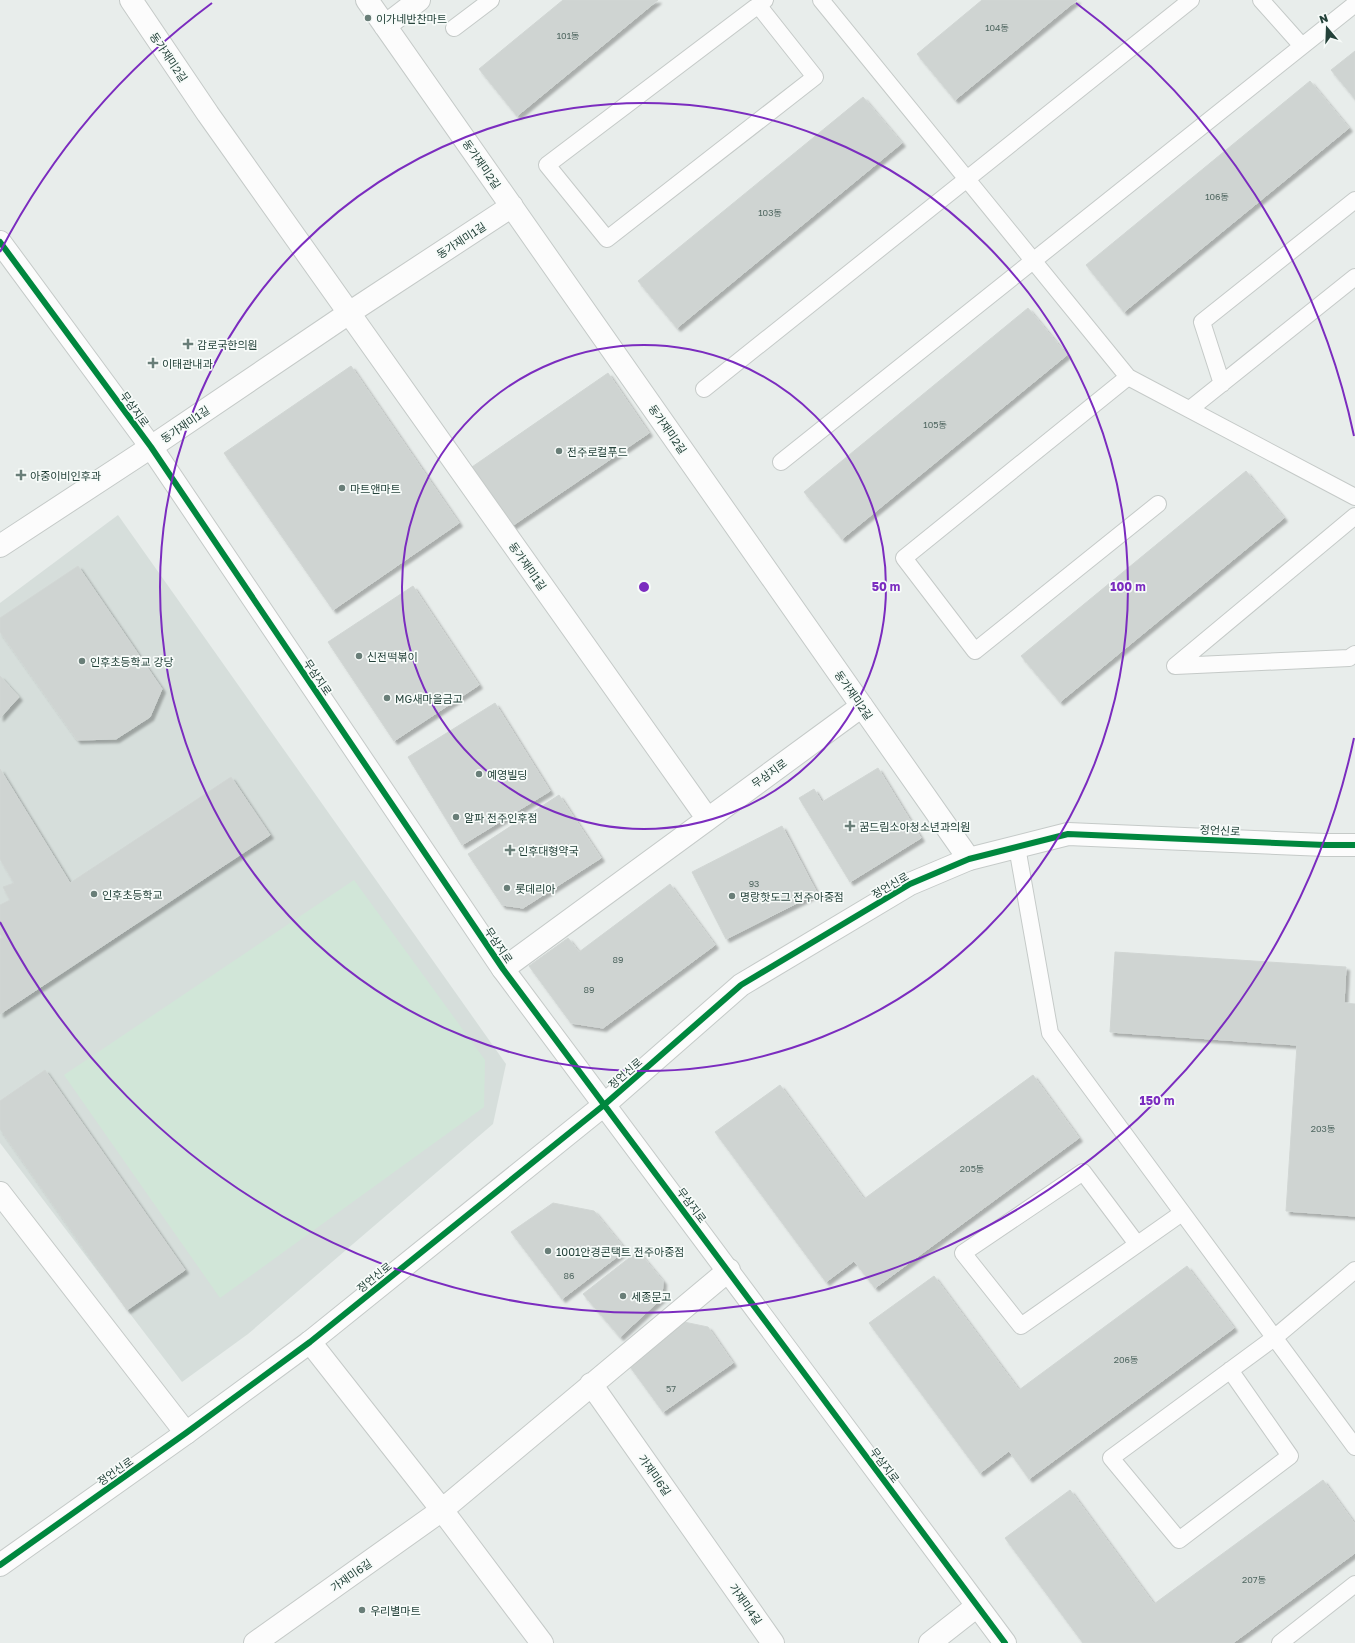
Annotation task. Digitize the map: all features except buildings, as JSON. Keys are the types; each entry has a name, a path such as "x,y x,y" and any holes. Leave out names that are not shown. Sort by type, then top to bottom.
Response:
{"street":[{"name":"동가재미2길","path":"131,0 208,114"},
{"name":"동가재미2길","path":"367,0 969,859"},
{"path":"385,26 419,0"},
{"name":"동가재미1길","path":"208,114 707,818"},
{"name":"동가재미1길","path":"2,539 151,447 512,206"},
{"name":"무삼지로","path":"0,242 151,447 503,969 729,1270 1005,1643"},
{"name":"무삼지로","path":"503,969 707,818 862,706"},
{"name":"정언신로","path":"0,1564 186,1433 310,1342 604,1105 741,985 910,884 969,859 1068,834 1317,845 1355,845"},
{"path":"0,1194 186,1433"},
{"name":"가재미6길","path":"258,1642 442,1510 729,1270"},
{"path":"310,1342 442,1510 542,1643"},
{"name":"가재미6길","path":"591,1384 720,1565"},
{"name":"가재미4길","path":"720,1565 773,1643"},
{"path":"930,1643 977,1606"}],"lane":[{"path":"454,28 491,0"},
{"path":"821,0 1128,377 1355,497"},
{"path":"704,389 1191,0"},
{"path":"1261,0 1302,46"},
{"path":"762,3 815,76 607,239 547,165 762,3"},
{"path":"781,462 1355,4"},
{"path":"1222,384 1202,322 1355,200"},
{"path":"1190,409 1355,277"},
{"path":"1128,377 904,558 975,651 1158,504"},
{"path":"1355,516 1175,666 1349,658 1355,654"},
{"path":"1017,847 1050,1033 1355,1447"},
{"path":"1137,1244 1083,1172 963,1253 1021,1326 1137,1244 1182,1212"},
{"path":"1230,1370 1290,1456 1179,1540 1111,1458 1230,1370 1274,1338 1355,1270"},
{"path":"1280,1643 1355,1584"}],"shaded area":[{"path":"118,515 506,1064 493,1124 248,1334 182,1382 0,1143 0,603"}],"green space":[{"path":"354,880 485,1060 484,1107 220,1298 64,1075"}],"cycle path":[{"path":"0,242 151,447 503,969 1005,1643"},
{"path":"0,1565 186,1433 310,1342 604,1105 741,985 910,884 969,859 1068,834 1355,845"}],"place":[{"name":"이가네반찬마트","path":"368,18"},
{"name":"감로국한의원","path":"188,344"},
{"name":"이태관내과","path":"153,363"},
{"name":"전주로컬푸드","path":"559,451"},
{"name":"아중이비인후과","path":"21,475"},
{"name":"마트앤마트","path":"342,488"},
{"name":"신전떡볶이","path":"359,656"},
{"name":"인후초등학교 강당","path":"82,661"},
{"name":"MG새마을금고","path":"387,698"},
{"name":"예영빌딩","path":"479,774"},
{"name":"알파 전주인후점","path":"456,817"},
{"name":"꿈드림소아청소년과의원","path":"850,826"},
{"name":"인후대형약국","path":"510,850"},
{"name":"롯데리아","path":"507,888"},
{"name":"인후초등학교","path":"94,894"},
{"name":"명랑핫도그 전주아중점","path":"732,896"},
{"name":"1001안경콘택트 전주아중점","path":"548,1251"},
{"name":"세종문고","path":"623,1296"},
{"name":"우리별마트","path":"362,1610"}]}
